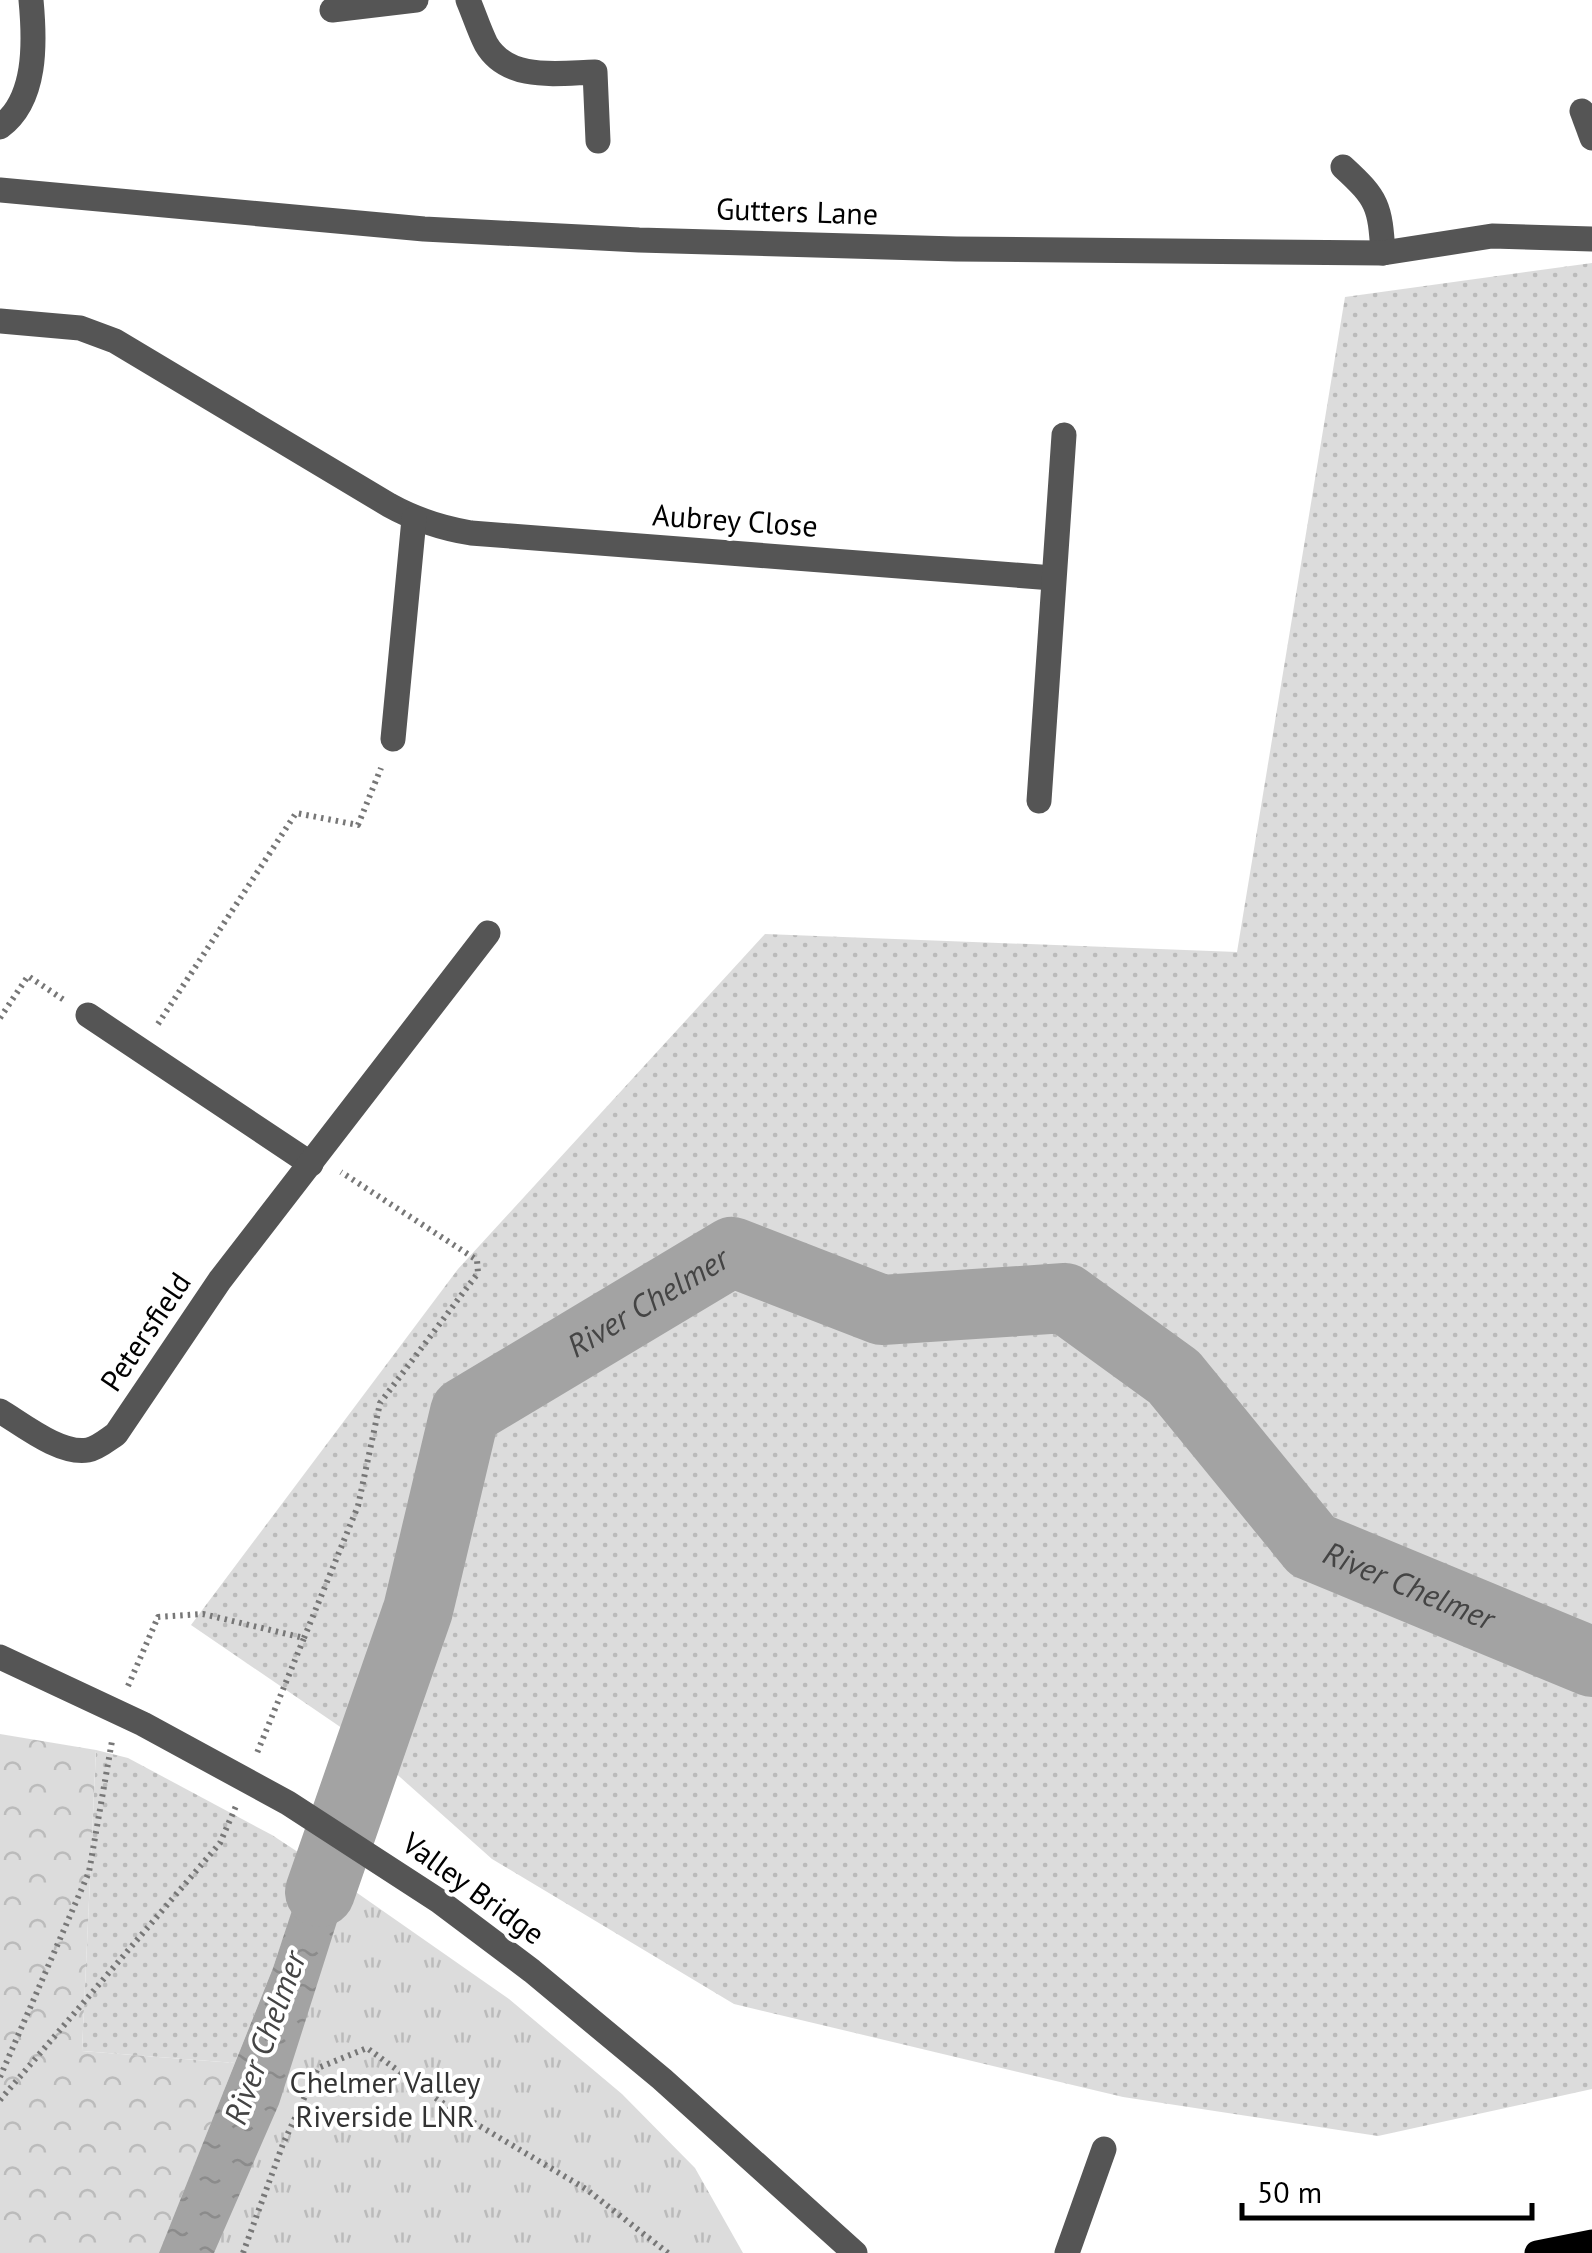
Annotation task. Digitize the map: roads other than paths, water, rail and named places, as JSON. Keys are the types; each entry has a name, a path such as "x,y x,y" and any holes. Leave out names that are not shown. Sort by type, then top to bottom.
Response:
{"main road":[{"path":"1536,2253 1592,2242"}],"street":[{"path":"0,127 11,119 27,89 32,55 30,0"},
{"path":"332,10 416,0"},
{"path":"468,0 487,45 498,60 518,70 539,74 595,72 598,141"},
{"path":"1582,111 1592,138"},
{"path":"1343,166 1368,190 1380,216 1383,253"},
{"name":"Gutters Lane","path":"0,190 424,229 956,250 1383,253 1492,236 1592,239"},
{"name":"Aubrey Close","path":"0,320 80,328 115,341 414,519 442,528 1053,578"},
{"path":"1038,801 1064,435"},
{"path":"393,739 414,519"},
{"name":"Petersfield","path":"0,1411 68,1449 87,1450 116,1434 220,1280 488,934"},
{"path":"88,1015 311,1164"},
{"name":"Valley Bridge","path":"0,1657 143,1724 288,1802 439,1901 662,2080 855,2253"},
{"path":"1067,2253 1104,2149"}],"water":[{"path":"333,1786 372,1812 279,2104 214,2253 159,2253 273,1968"}],"waterway":[{"name":"River Chelmer","path":"320,1892 418,1610 465,1412 732,1252 882,1310 1065,1298 1174,1377 1312,1546 1592,1662"}],"park label":[{"name":"Chelmer Valley Riverside LNR","path":"385,2100"}]}
